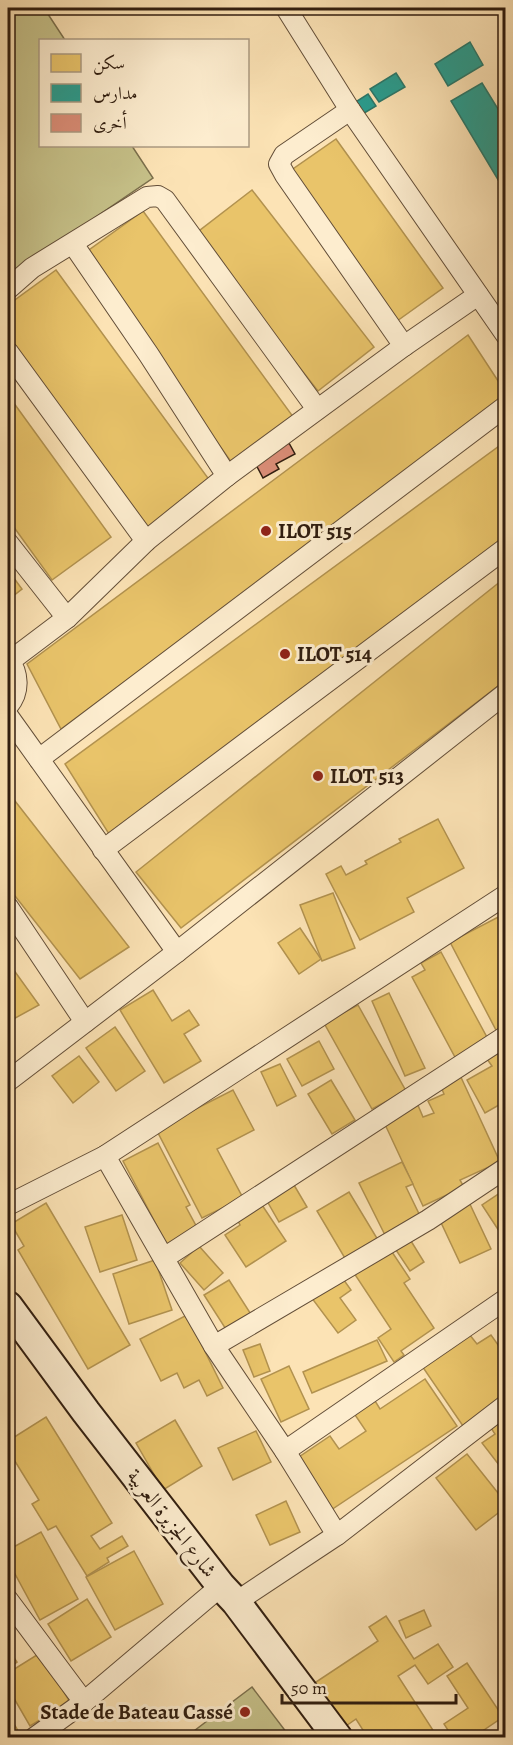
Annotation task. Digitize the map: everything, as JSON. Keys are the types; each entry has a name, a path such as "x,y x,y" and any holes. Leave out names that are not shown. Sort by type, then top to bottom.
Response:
{"street":[{"path":"286,8 350,110 506,335"},
{"path":"350,110 284,155 279,164 404,346"},
{"path":"8,289 32,268 147,197 158,196 165,200 317,409"},
{"path":"73,244 227,476"},
{"path":"8,706 16,693 17,682 15,671 9,660 67,618 146,541 227,476 404,346 478,295"},
{"path":"8,352 146,541"},
{"path":"39,759 506,406"},
{"path":"8,543 67,618"},
{"path":"103,850 506,548"},
{"path":"8,1081 177,952 506,693"},
{"path":"8,716 177,952"},
{"path":"8,1205 105,1156 506,895"},
{"path":"8,908 85,1022"},
{"path":"164,1258 506,1036"},
{"path":"105,1156 214,1346 285,1451 337,1535"},
{"path":"214,1346 428,1220 506,1168"},
{"path":"285,1451 506,1299"},
{"name":"شارع الجزيرة العربية","path":"8,1306 86,1412 338,1737"},
{"path":"34,1737 228,1594 337,1535 506,1405"},
{"path":"11,1612 84,1702"}],"shaded area":[{"path":"8,8 44,8 64,39 39,39 39,147 133,147 153,178 8,277"},
{"name":"Stade de Bateau Cassé","path":"252,1687 290,1737 186,1737"}],"building: سكن":[{"path":"336,139 443,288 397,321 290,171"},
{"path":"252,190 374,347 318,391 195,234"},
{"path":"143,211 294,418 232,463 82,255"},
{"path":"56,270 213,485 148,531 8,339 8,305"},
{"name":"ILOT 515","path":"468,335 506,393 506,398 61,729 27,664"},
{"path":"8,395 111,537 52,580 8,519"},
{"name":"ILOT 514","path":"506,441 506,543 109,834 65,764"},
{"path":"8,570 22,589 8,600"},
{"name":"ILOT 513","path":"506,577 506,680 181,928 136,872"},
{"path":"8,792 129,947 80,979 8,887"},
{"path":"438,819 464,868 407,898 414,912 360,940 326,874 341,866 346,875 367,864 365,861 401,842 399,839"},
{"path":"333,893 355,948 322,961 300,905"},
{"path":"506,913 506,1028 497,1032 450,942"},
{"path":"300,928 321,959 299,974 278,943"},
{"path":"441,952 489,1041 456,1059 412,977 425,970 421,963"},
{"path":"8,962 39,1005 8,1022"},
{"path":"153,990 172,1021 189,1010 199,1025 184,1034 201,1061 164,1083 120,1010"},
{"path":"389,993 425,1068 405,1076 372,1001"},
{"path":"358,1005 406,1091 372,1109 324,1023"},
{"path":"115,1027 145,1071 116,1091 86,1048"},
{"path":"319,1041 334,1069 302,1086 287,1059"},
{"path":"503,1051 506,1056 506,1101 485,1113 467,1080 492,1066 487,1059"},
{"path":"79,1056 99,1082 73,1103 52,1076"},
{"path":"280,1064 296,1096 277,1106 261,1072"},
{"path":"459,1073 500,1162 460,1180 464,1187 423,1206 382,1118 417,1103 423,1117 434,1113 428,1101 444,1094 439,1082"},
{"path":"331,1080 355,1120 332,1134 308,1094"},
{"path":"233,1090 254,1130 217,1149 243,1198 202,1218 156,1129"},
{"path":"158,1143 190,1205 186,1207 200,1233 169,1249 123,1161"},
{"path":"402,1162 413,1184 406,1187 422,1220 386,1237 359,1183"},
{"path":"294,1185 307,1207 279,1222 267,1201"},
{"path":"506,1189 506,1236 503,1237 482,1205"},
{"path":"349,1192 378,1240 346,1260 317,1211"},
{"path":"468,1200 491,1249 460,1263 437,1214"},
{"path":"46,1203 130,1345 88,1369 18,1250 24,1246 11,1224"},
{"path":"262,1205 286,1241 246,1267 225,1235 240,1225 238,1221"},
{"path":"122,1215 137,1260 100,1272 85,1227"},
{"path":"411,1241 424,1262 410,1271 396,1250"},
{"path":"199,1246 223,1273 204,1290 180,1263"},
{"path":"388,1246 410,1279 404,1283 434,1328 401,1351 404,1355 394,1362 378,1338 391,1329 352,1270"},
{"path":"155,1260 172,1310 129,1324 113,1274"},
{"path":"341,1276 351,1290 340,1298 356,1320 338,1333 311,1297"},
{"path":"229,1280 254,1319 229,1334 204,1295"},
{"path":"187,1315 223,1388 207,1396 199,1380 184,1388 177,1373 161,1381 140,1339"},
{"path":"469,1334 477,1344 491,1335 506,1356 506,1396 463,1426 422,1366"},
{"path":"377,1340 387,1361 312,1393 303,1372"},
{"path":"260,1344 270,1371 254,1377 243,1350"},
{"path":"289,1366 309,1409 281,1422 261,1379"},
{"path":"425,1379 457,1426 331,1510 296,1459 330,1436 339,1449 366,1431 351,1409 372,1396 380,1409"},
{"path":"46,1417 112,1523 91,1536 100,1549 122,1536 128,1546 107,1558 109,1562 87,1576 56,1526 48,1530 32,1504 39,1500 8,1450 8,1441"},
{"path":"506,1417 506,1474 482,1443 495,1434 491,1428"},
{"path":"175,1420 202,1466 163,1490 136,1443"},
{"path":"256,1431 271,1462 233,1480 218,1448"},
{"path":"467,1454 506,1503 506,1507 476,1530 436,1478"},
{"path":"286,1501 300,1532 270,1545 256,1515"},
{"path":"41,1532 78,1599 40,1620 8,1561 8,1550"},
{"path":"134,1551 163,1604 115,1630 86,1577"},
{"path":"87,1599 111,1637 71,1661 48,1624"},
{"path":"424,1610 431,1626 406,1638 399,1621"},
{"path":"386,1616 414,1659 438,1644 453,1667 428,1684 415,1665 398,1676 438,1738 368,1738 356,1719 343,1728 313,1684 378,1641 369,1627"},
{"path":"8,1649 17,1662 8,1669"},
{"path":"40,1653 70,1702 30,1726 8,1688 8,1673"},
{"path":"467,1663 503,1717 472,1738 453,1738 444,1724 468,1708 447,1676"},
{"path":"8,1713 22,1738 8,1738"}],"building: مدارس":[{"path":"470,42 483,65 448,86 435,64"},
{"path":"396,73 405,87 379,102 370,89"},
{"path":"482,83 506,122 506,193 451,101"},
{"path":"368,94 376,106 361,115 354,103"}],"building: أخرى":[{"path":"289,443 295,454 276,464 279,469 263,478 254,461"}],"place":[{"name":"ILOT 515","path":"266,531"},
{"name":"ILOT 514","path":"285,654"},
{"name":"ILOT 513","path":"318,776"},
{"name":"Stade de Bateau Cassé","path":"245,1712"}]}
